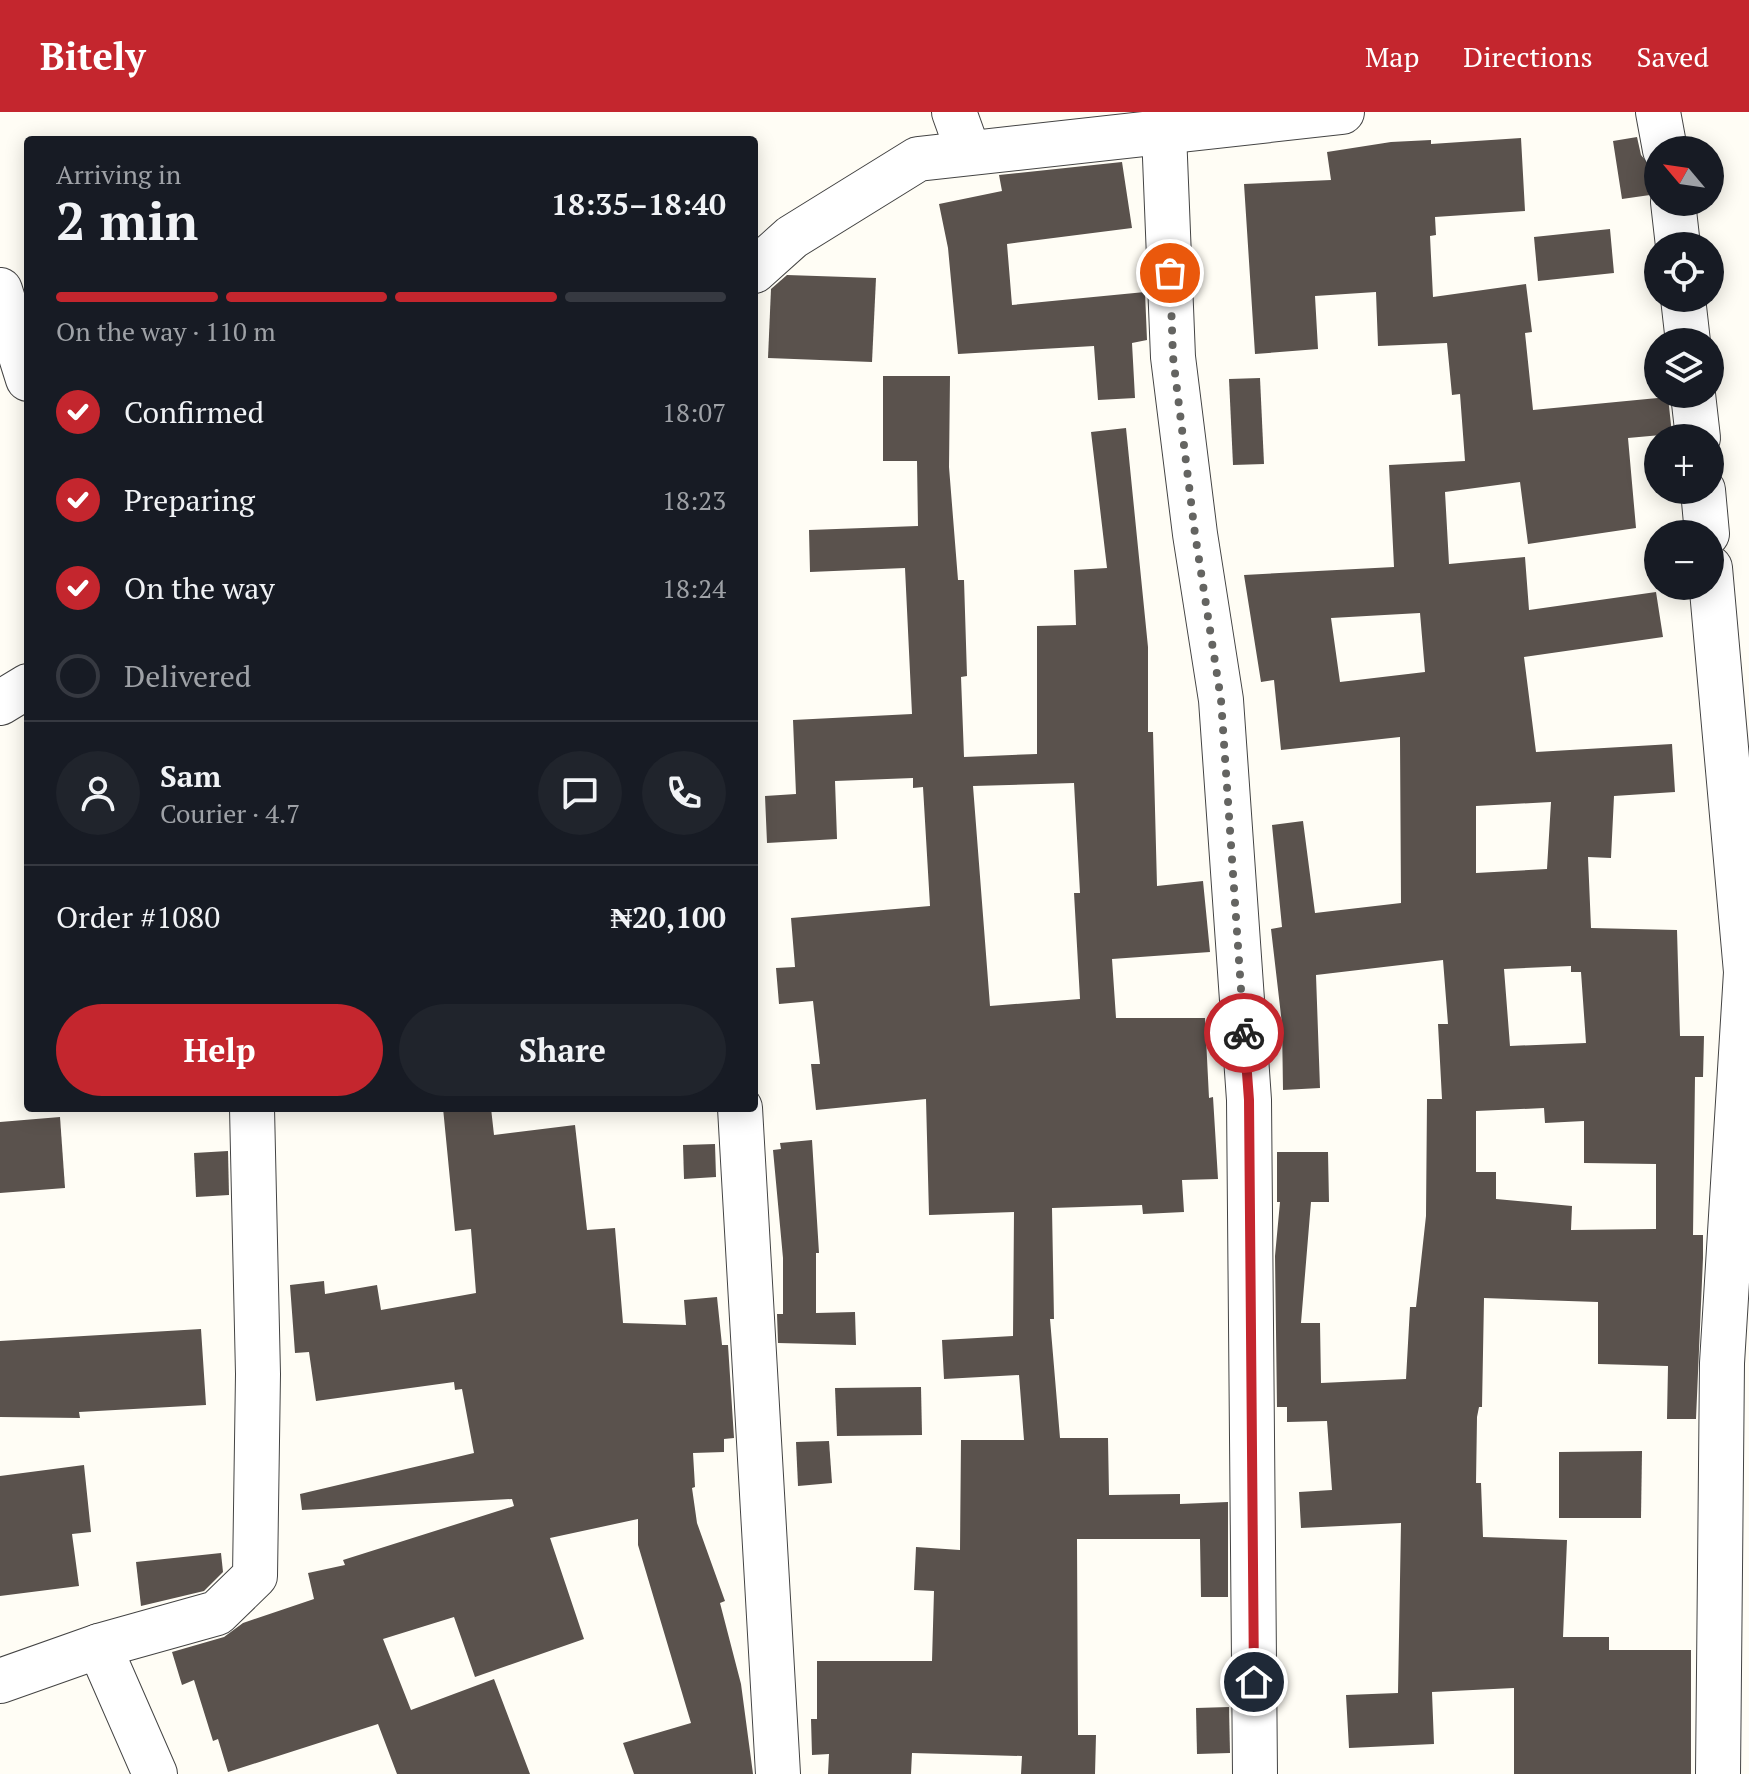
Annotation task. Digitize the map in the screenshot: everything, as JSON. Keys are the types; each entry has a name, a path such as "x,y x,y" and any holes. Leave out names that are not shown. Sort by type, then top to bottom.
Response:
{"street":[{"path":"758,267 792,237 961,132 1164,133 1342,112"},
{"path":"1658,112 1662,136"},
{"path":"1164,133 1173,357 1195,534 1221,700 1249,1100 1255,1774"},
{"path":"0,290 24,366"},
{"path":"1713,600 1747,972 1736,1363 1718,1774"},
{"path":"0,703 24,688"},
{"path":"0,1681 99,1646 217,1613 255,1576 258,1483 252,1112"},
{"path":"740,1112 778,1774"},
{"path":"99,1646 155,1774"}],"building":[{"path":"1637,137 1644,159 1644,196 1622,199 1613,141"},
{"path":"1521,138 1525,211 1435,217 1436,235 1430,236 1433,297 1526,284 1532,332 1525,333 1533,410 1644,399 1644,408 1669,408 1671,424 1644,424 1644,437 1628,438 1636,528 1528,544 1520,482 1445,492 1449,564 1525,557 1529,610 1644,594 1644,600 1657,600 1663,637 1524,657 1536,752 1672,744 1675,792 1614,796 1611,858 1588,857 1591,928 1677,930 1680,1036 1704,1036 1703,1077 1695,1077 1693,1235 1703,1235 1696,1419 1667,1419 1668,1366 1598,1364 1598,1302 1484,1298 1482,1407 1479,1407 1477,1417 1476,1483 1481,1483 1483,1537 1567,1540 1563,1637 1609,1637 1609,1650 1691,1650 1691,1774 1514,1774 1514,1688 1432,1692 1434,1744 1349,1748 1346,1695 1398,1693 1401,1523 1301,1528 1299,1492 1332,1490 1327,1421 1287,1422 1287,1407 1277,1407 1275,1256 1280,1202 1277,1202 1277,1152 1328,1152 1329,1202 1311,1202 1301,1323 1320,1323 1321,1383 1406,1379 1410,1307 1416,1307 1426,1216 1427,1099 1442,1099 1438,1024 1448,1024 1443,960 1316,975 1320,1088 1283,1090 1282,1024 1271,929 1282,927 1272,825 1303,821 1315,913 1401,903 1400,737 1281,750 1274,680 1261,682 1244,575 1394,567 1389,465 1465,461 1460,394 1452,395 1447,343 1378,346 1376,292 1315,296 1318,349 1255,354 1244,184 1331,180 1327,152 1391,142 1431,140 1431,144","holes":["1420,613 1425,672 1340,682 1331,618","1551,802 1547,869 1476,873 1476,806","1571,966 1571,972 1581,972 1586,1043 1510,1046 1504,969","1544,1108 1545,1123 1584,1121 1584,1163 1656,1164 1656,1229 1571,1230 1572,1206 1496,1199 1496,1172 1476,1172 1476,1111"]},
{"path":"1122,162 1132,228 1007,244 1012,305 1145,292 1147,340 1132,343 1135,398 1098,400 1094,346 958,354 948,248 939,204 1002,191 999,175"},
{"path":"1610,229 1614,273 1538,281 1534,237"},
{"path":"787,275 876,278 872,362 768,358 771,289"},
{"path":"883,376 950,376 949,467 958,580 964,580 967,676 961,677 964,757 1037,754 1037,626 1076,625 1074,570 1107,568 1091,432 1126,428 1148,647 1148,732 1153,732 1157,886 1203,881 1210,952 1112,959 1116,1018 1205,1018 1209,1098 1213,1097 1218,1179 1182,1180 1184,1212 1143,1214 1142,1205 1052,1208 1054,1319 1050,1319 1060,1438 1108,1438 1109,1495 1180,1494 1180,1504 1228,1502 1228,1597 1201,1597 1200,1539 1077,1539 1078,1735 1096,1735 1095,1774 1021,1774 1022,1756 912,1753 911,1774 828,1774 829,1754 812,1755 811,1719 817,1719 817,1661 932,1661 934,1591 914,1590 916,1547 960,1550 961,1440 1024,1440 1019,1375 944,1379 942,1340 1013,1336 1014,1212 929,1215 926,1099 816,1110 811,1064 820,1064 813,1001 779,1004 776,968 795,967 791,918 930,906 923,787 913,788 913,778 835,781 837,839 767,843 765,796 796,794 793,720 912,714 905,568 810,572 809,530 918,526 917,461 883,461","holes":["1074,783 1080,893 1074,893 1080,999 990,1006 973,786"]},
{"path":"1260,378 1264,464 1233,465 1229,379"},
{"path":"443,1112 491,1112 494,1135 575,1125 587,1230 615,1228 623,1323 686,1325 684,1300 717,1297 722,1345 728,1345 734,1438 724,1439 724,1452 693,1453 695,1487 692,1488 697,1523 725,1601 720,1603 741,1684 753,1774 634,1774 623,1743 691,1723 638,1545 638,1519 550,1538 584,1639 475,1677 454,1617 383,1639 411,1710 494,1679 530,1774 397,1774 378,1724 228,1772 218,1739 213,1741 194,1680 182,1685 172,1652 224,1637 243,1623 314,1599 308,1573 345,1565 343,1560 514,1506 512,1499 302,1510 300,1494 474,1453 462,1389 455,1390 454,1382 316,1401 309,1352 295,1353 290,1285 324,1281 325,1294 377,1285 381,1310 476,1293 471,1229 455,1231"},
{"path":"60,1117 65,1188 0,1193 0,1122"},
{"path":"812,1140 819,1253 816,1253 816,1313 855,1312 856,1345 778,1343 777,1314 783,1314 783,1258 773,1150 781,1149 780,1143"},
{"path":"715,1144 716,1177 684,1179 683,1145"},
{"path":"228,1151 229,1195 196,1197 194,1153"},
{"path":"201,1329 206,1405 79,1412 80,1418 0,1417 0,1341"},
{"path":"921,1387 922,1435 837,1436 835,1388"},
{"path":"829,1441 832,1483 798,1486 796,1442"},
{"path":"1642,1451 1641,1518 1559,1518 1559,1452"},
{"path":"84,1465 91,1532 72,1534 79,1586 0,1596 0,1476"},
{"path":"221,1553 223,1572 204,1591 141,1606 136,1562"},
{"path":"1229,1707 1230,1753 1197,1754 1196,1708"}],"way so far":[{"path":"1170,273 1173,357 1195,534 1221,700 1244,1033"}],"route":[{"path":"1244,1033 1249,1100 1254,1682"}]}
